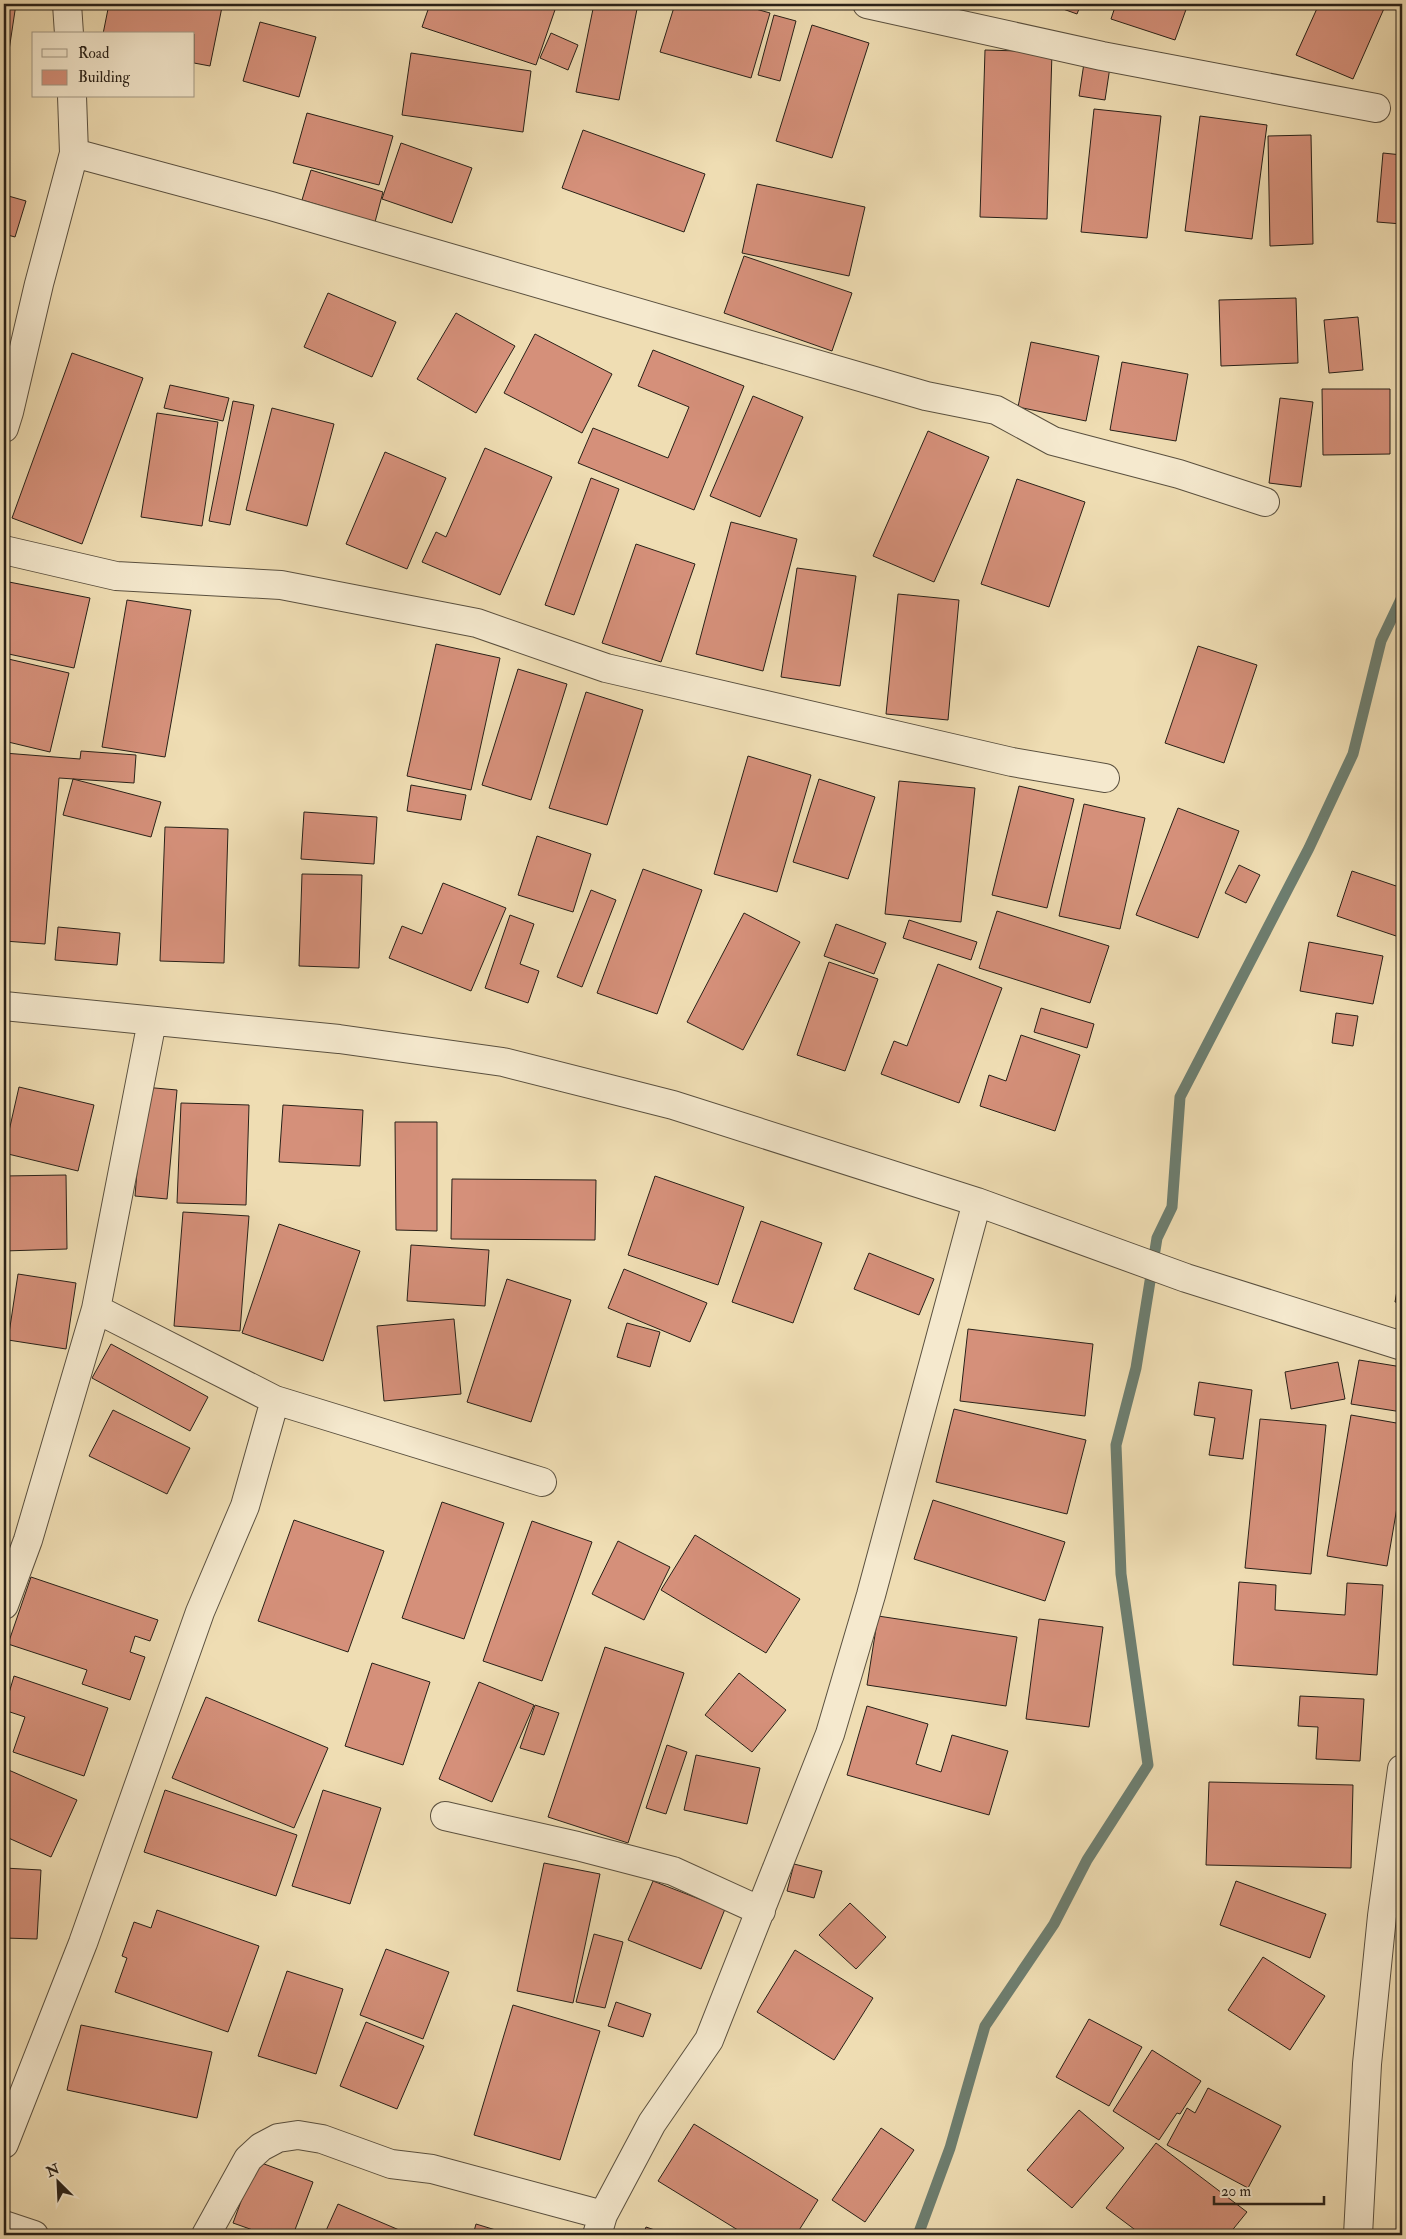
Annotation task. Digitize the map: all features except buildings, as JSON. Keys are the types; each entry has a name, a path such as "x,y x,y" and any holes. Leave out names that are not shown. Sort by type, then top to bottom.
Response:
{"street":[{"path":"67,4 68,32"},
{"path":"866,4 1102,56 1376,108"},
{"path":"4,428 39,284 74,153 72,98"},
{"path":"74,153 271,206 926,396 996,410 1053,441 1179,474 1264,502"},
{"path":"4,550 116,576 281,585 477,623 606,668 1012,762 1105,778"},
{"path":"4,1006 339,1039 503,1062 673,1105 977,1202 1186,1278 1402,1346"},
{"path":"4,1605 28,1540 96,1308 152,1021"},
{"path":"206,2235 248,2159 261,2147 278,2138 298,2135 322,2139 391,2164 432,2169 600,2225 652,2123 709,2040 830,1734 871,1595 977,1202"},
{"path":"96,1308 275,1400 542,1482"},
{"path":"4,2144 83,1943 200,1612 245,1506 275,1400"},
{"path":"1358,2235 1367,2064 1382,1916 1402,1769"},
{"path":"446,1816 578,1846 673,1871 761,1911"},
{"path":"4,2225 34,2235"}],"waterway":[{"path":"918,2235 950,2148 985,2026 1054,1924 1087,1860 1148,1765 1121,1574 1116,1445 1136,1368 1157,1238 1172,1207 1180,1097 1309,848 1353,754 1381,641 1402,597"}]}
